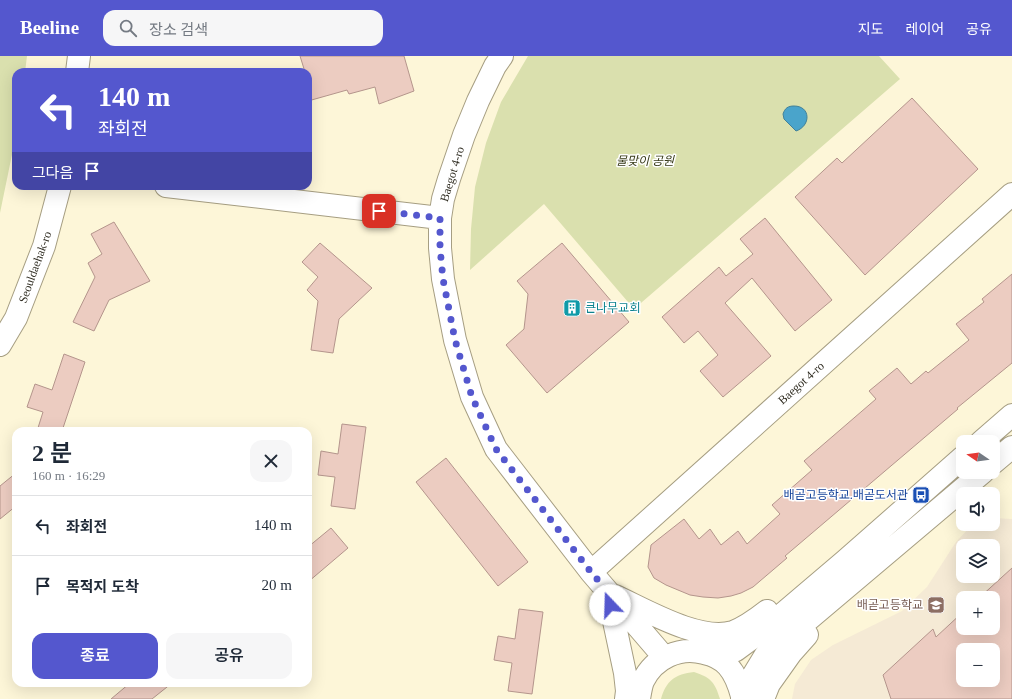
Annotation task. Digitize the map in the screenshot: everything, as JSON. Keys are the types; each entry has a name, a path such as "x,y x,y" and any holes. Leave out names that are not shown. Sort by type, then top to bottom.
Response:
{"street":[{"path":"77,68 79,56"},
{"name":"Baegot 4-ro","path":"502,56 495,66 478,101 464,135 443,199 440,218 440,248 443,279 455,340 472,397 496,449 591,572 664,657"},
{"name":"Seouldaehak-ro","path":"0,345 16,318 44,246 59,190"},
{"path":"200,190 440,218"},
{"name":"Baegot 4-ro","path":"591,572 1012,194"},
{"path":"989,435 1012,415"},
{"path":"1000,457 1012,447"},
{"path":"639,699 643,682 652,668 664,657 680,651 696,650 713,655 724,655 736,650 766,628 956,463"},
{"path":"749,698 751,679 765,656 975,479"},
{"path":"608,592 677,625 699,632 717,634 734,632 845,561"},
{"path":"608,592 625,672 627,691 626,699"},
{"path":"713,655 727,665 749,698"}],"shaded area":[{"name":"배곧고등학교","path":"1000,518 1012,519 1012,699 792,699 795,684 811,660 833,645 902,611 927,587 956,542 956,583 1000,583 1000,539 959,539 966,531 1000,531"}],"green space":[{"path":"0,56 27,56 26,68 12,68 12,154 0,213"},
{"name":"물맞이 공원","path":"528,56 879,56 900,79 634,309 544,204 470,270 471,229 475,187 486,143 501,102"},
{"path":"694,672 708,678 714,684 720,699 661,699 666,687 672,680 687,673"}],"water":[{"path":"794,106 804,109 807,117 804,125 796,131 784,119 783,114 787,108"}],"building":[{"path":"300,56 404,56 414,91 379,104 375,87 349,94 347,90 312,100 312,68 304,68"},
{"path":"912,98 978,169 865,275 795,197 837,158 842,163"},
{"path":"765,218 832,300 795,331 752,278 725,303 771,356 723,397 700,371 718,355 698,331 684,343 662,317 719,267 726,276 753,254 740,239"},
{"path":"114,222 150,281 109,300 94,331 73,322 95,277 88,263 102,254 91,234"},
{"path":"320,243 372,288 339,319 333,353 311,350 318,301 307,290 318,277 302,262"},
{"name":"큰나무교회","path":"562,243 629,322 547,393 506,345 524,329 528,294 517,281"},
{"path":"1012,274 1012,363 957,408 958,409 785,556 787,558 753,587 731,596 718,598 703,597 690,595 666,585 654,578 648,567 651,545 684,519 699,539 710,529 721,545 738,531 747,544 780,514 772,505 812,470 804,461 876,399 869,391 897,368 911,384 926,371 928,373 969,340 956,324 984,302 982,299"},
{"path":"64,354 85,362 63,427 38,427 43,412 27,407 35,384 52,390"},
{"path":"342,424 366,427 355,509 331,506 335,477 318,475 321,451 338,454"},
{"path":"446,458 528,562 498,586 416,482"},
{"path":"12,476 12,509 0,519 0,486"},
{"path":"331,528 348,548 312,579 312,544"},
{"path":"1012,568 1012,699 891,699 883,675 933,629 936,637 956,618 956,635 1000,635 1000,591 987,591 996,583 1000,583 1000,579"},
{"path":"519,609 543,612 532,694 508,691 512,663 494,660 498,636 515,639"},
{"path":"125,687 167,687 152,699 111,699"}],"place":[{"name":"큰나무교회","path":"572,308"},
{"name":"배곧고등학교.배곧도서관","path":"921,495"},
{"name":"배곧고등학교","path":"936,605"}],"route":[{"path":"379,211 440,218 440,248 443,279 455,340 472,397 496,449 608,592 610,605"}]}
